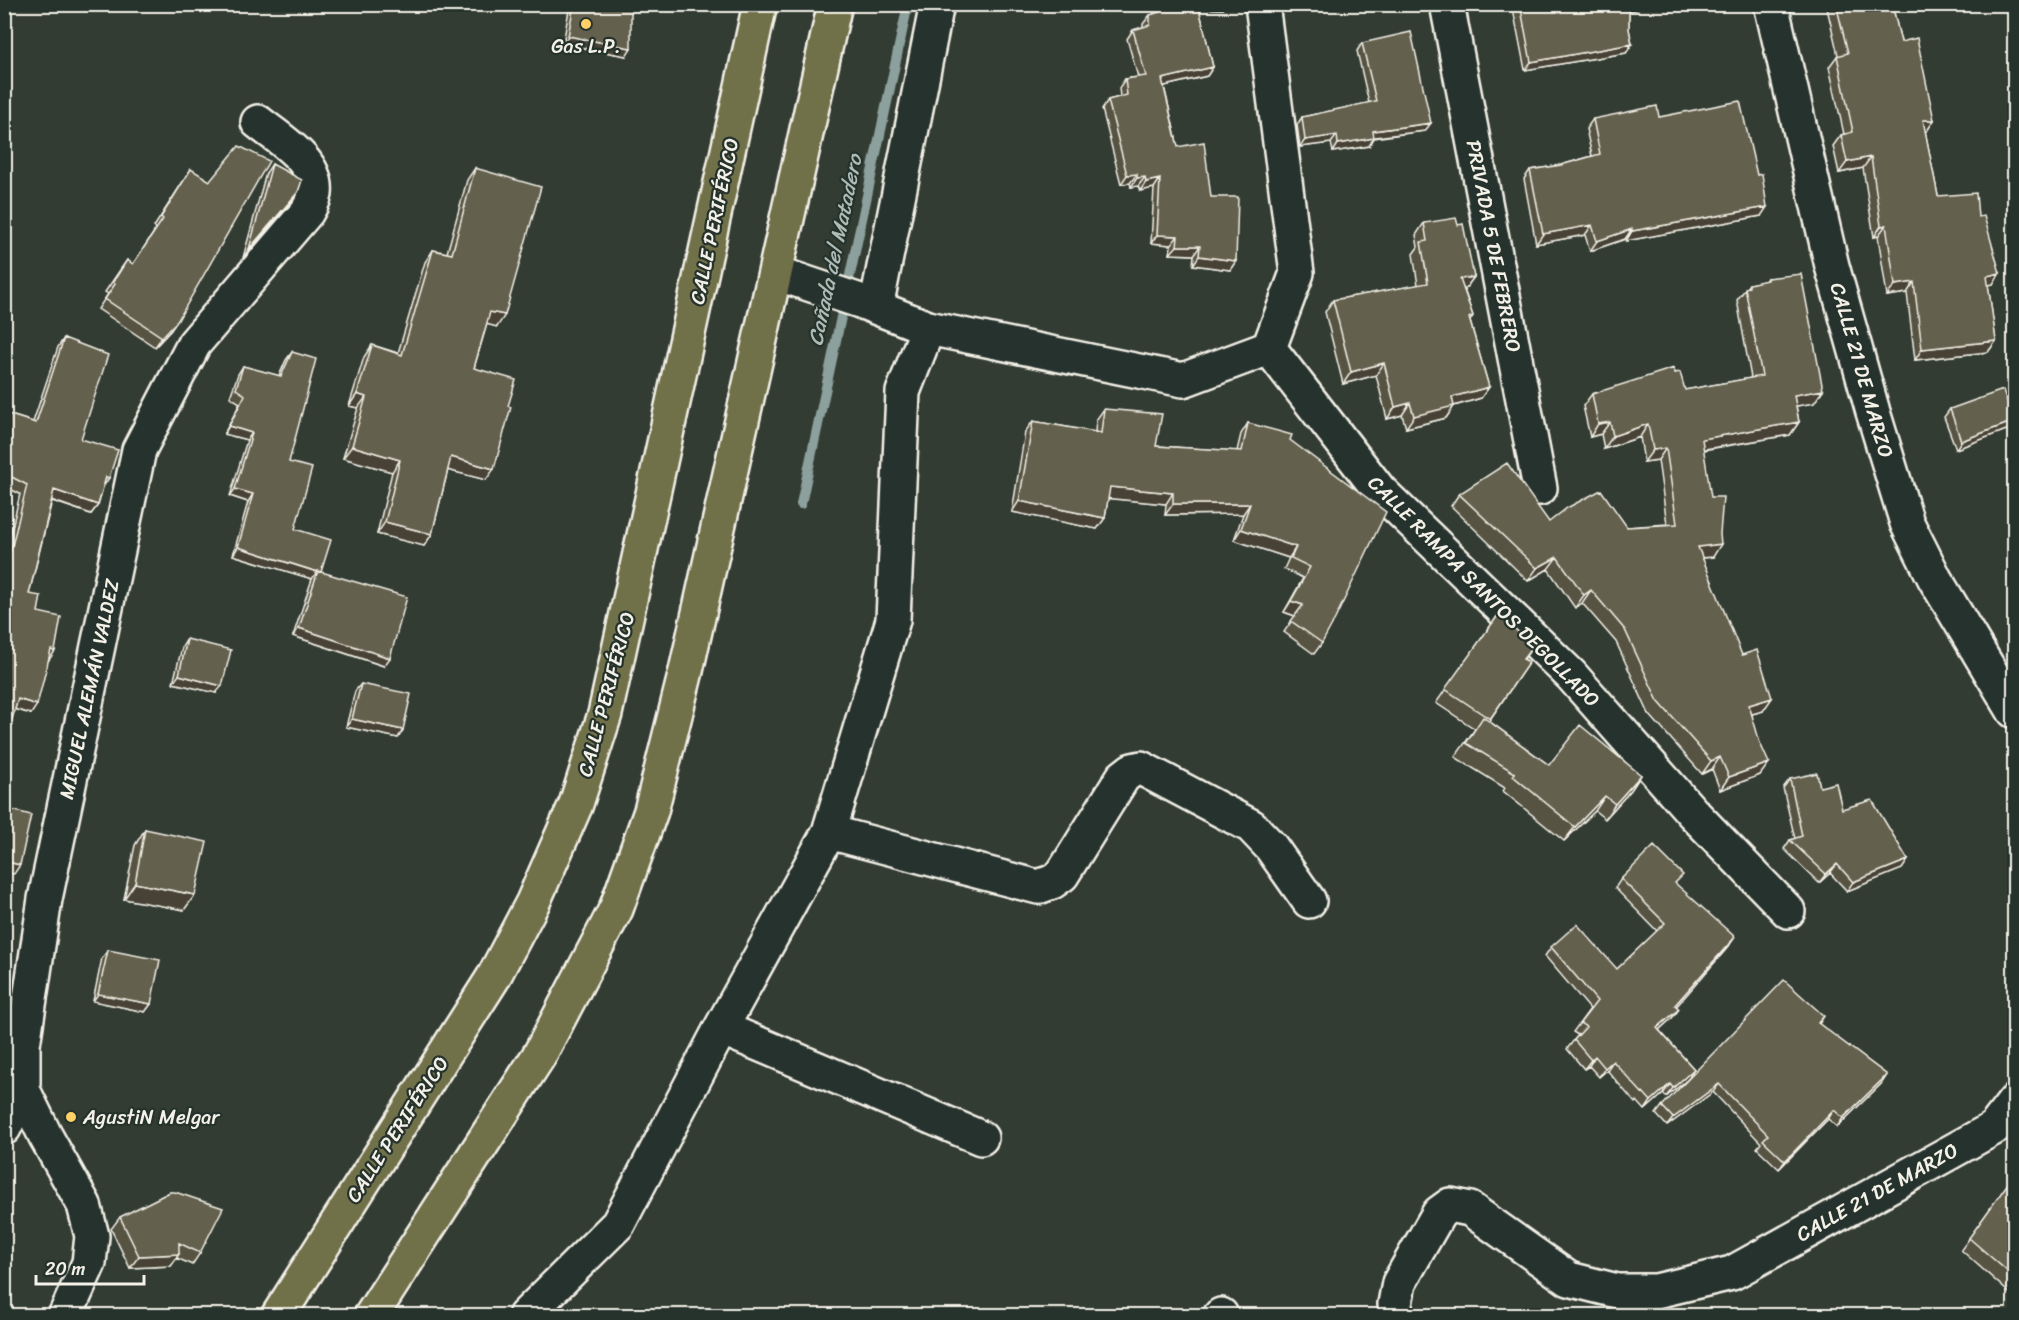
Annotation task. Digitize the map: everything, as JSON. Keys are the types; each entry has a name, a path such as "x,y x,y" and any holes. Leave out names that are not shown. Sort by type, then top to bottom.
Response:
{"highway":[{"name":"CALLE PERIFÉRICO","path":"278,1316 493,978 533,902 576,804 605,714 760,4"},
{"path":"372,1316 540,1054 616,909 651,811 686,672 777,273 835,4"}],"street":[{"path":"868,304 937,4"},
{"path":"777,273 868,304 928,328 1183,380 1269,348 1297,273 1262,4"},
{"name":"PRIVADA 5 DE FEBRERO","path":"1448,4 1540,488"},
{"name":"CALLE 21 DE MARZO","path":"1771,4 1832,266 1907,523 1935,579 2014,711"},
{"name":"MIGUEL ALEMÁN VALDEZ","path":"65,1316 89,1263 92,1236 84,1206 23,1090 22,1045 45,899 139,450 194,344 307,212 315,194 312,174 300,154 258,122"},
{"path":"525,1316 618,1224 721,1028 829,832 893,620 903,392 928,328"},
{"name":"CALLE RAMPA SANTOS DEGOLLADO","path":"1269,348 1380,492 1571,675 1693,813 1788,911"},
{"path":"829,832 1038,887 1052,882 1062,874 1122,777 1132,770 1142,768 1251,826 1271,847 1309,901"},
{"path":"721,1028 981,1138"},
{"path":"4,1128 23,1090"},
{"name":"CALLE 21 DE MARZO","path":"1396,1316 1395,1304 1399,1283 1439,1213 1450,1205 1470,1209 1569,1279 1617,1291 1656,1291 1732,1273 1994,1128 2014,1102"}],"building":[{"path":"574,4 631,4 631,48 568,36"},
{"path":"1160,4 1198,4 1213,67 1162,79 1178,147 1204,142 1211,197 1238,197 1236,261 1199,256 1200,246 1177,246 1178,236 1157,235 1160,179 1146,182 1145,177 1137,178 1137,174 1127,175 1108,100 1127,95 1125,79 1146,76 1133,30 1150,25 1150,15 1160,12"},
{"path":"1520,4 1629,4 1629,29 1632,44 1531,62"},
{"path":"1836,4 1892,4 1901,42 1917,38 1934,120 1923,120 1938,196 1976,193 1978,217 1984,216 2000,273 1987,276 1996,341 1922,349 1914,282 1895,285 1886,225 1881,226 1871,157 1847,162 1841,135 1853,132 1837,56 1848,53"},
{"path":"1411,32 1431,123 1373,131 1374,138 1338,144 1337,135 1305,140 1302,117 1376,101 1362,43"},
{"path":"1740,101 1757,175 1762,174 1767,207 1632,231 1632,229 1597,241 1592,225 1543,234 1530,170 1561,165 1600,154 1593,119 1657,106 1659,117"},
{"path":"239,146 269,161 178,320 162,337 105,299 127,260 133,264 163,219 161,217 191,169 210,181"},
{"path":"272,164 302,180 298,192 249,249"},
{"path":"475,168 541,187 505,315 490,312 474,368 516,380 494,469 451,457 432,534 385,522 400,460 352,446 366,397 357,394 372,345 402,355 433,250 452,254"},
{"path":"1456,218 1458,225 1463,224 1474,277 1460,279 1473,316 1469,318 1489,387 1452,397 1454,406 1414,416 1410,403 1395,407 1384,363 1351,372 1333,300 1428,283 1421,242 1427,241 1424,223"},
{"path":"1801,274 1823,390 1794,395 1799,422 1702,439 1711,497 1723,497 1721,544 1698,547 1742,655 1757,650 1772,698 1749,705 1760,743 1769,763 1729,777 1720,757 1711,761 1658,701 1625,630 1591,590 1584,595 1557,557 1537,568 1459,494 1507,463 1549,522 1567,508 1601,490 1627,527 1677,524 1666,448 1653,450 1648,424 1613,436 1610,422 1598,424 1592,394 1674,368 1675,373 1680,372 1685,390 1762,376 1745,288 1749,287 1749,284 1767,280 1767,278"},
{"path":"64,338 108,355 81,439 118,450 109,478 106,477 98,505 54,490 29,594 41,596 38,612 61,617 55,651 51,650 37,705 18,699 4,747 4,553 10,554 27,485 4,473 4,413 36,423"},
{"path":"292,352 316,359 289,462 312,468 295,529 331,540 321,572 238,547 253,494 235,489 252,433 229,426 245,395 236,389 243,366 281,376"},
{"path":"2003,390 2014,421 1961,441 1950,409"},
{"path":"1104,409 1162,414 1156,446 1242,451 1248,423 1292,435 1290,440 1386,512 1322,643 1291,621 1303,605 1291,601 1310,567 1291,558 1296,547 1241,529 1250,504 1173,504 1173,493 1110,487 1105,518 1019,501 1033,421 1101,433"},
{"path":"318,571 407,597 390,658 299,628"},
{"path":"1499,614 1533,646 1523,659 1529,662 1490,719 1445,689"},
{"path":"187,639 231,650 222,686 179,675"},
{"path":"361,684 411,694 403,730 352,719"},
{"path":"1483,717 1549,765 1580,725 1641,775 1615,804 1605,796 1575,827 1513,776 1515,773 1466,743"},
{"path":"1817,773 1820,787 1836,783 1842,809 1872,800 1908,860 1853,882 1837,864 1826,874 1790,840 1802,836 1790,779"},
{"path":"4,808 31,815 20,865 4,861"},
{"path":"145,829 207,842 195,895 135,883"},
{"path":"1654,846 1683,875 1675,883 1735,937 1675,1005 1679,1009 1657,1028 1694,1069 1673,1088 1670,1084 1651,1101 1613,1061 1605,1068 1595,1056 1591,1060 1574,1040 1586,1027 1580,1023 1597,1001 1551,947 1577,924 1617,969 1665,923 1621,879"},
{"path":"108,950 160,960 151,1004 98,994"},
{"path":"1784,980 1824,1016 1818,1023 1887,1075 1843,1118 1834,1110 1785,1161 1763,1140 1768,1135 1719,1084 1673,1118 1662,1106"},
{"path":"2014,1175 2014,1277 1969,1238"},
{"path":"170,1192 223,1208 200,1253 179,1243 179,1254 139,1256 120,1217"}],"waterway":[{"name":"Cañada del Matadero","path":"801,504 908,4"}],"place":[{"name":"Gas L.P.","path":"586,24"},
{"name":"AgustiN Melgar","path":"71,1117"}]}
